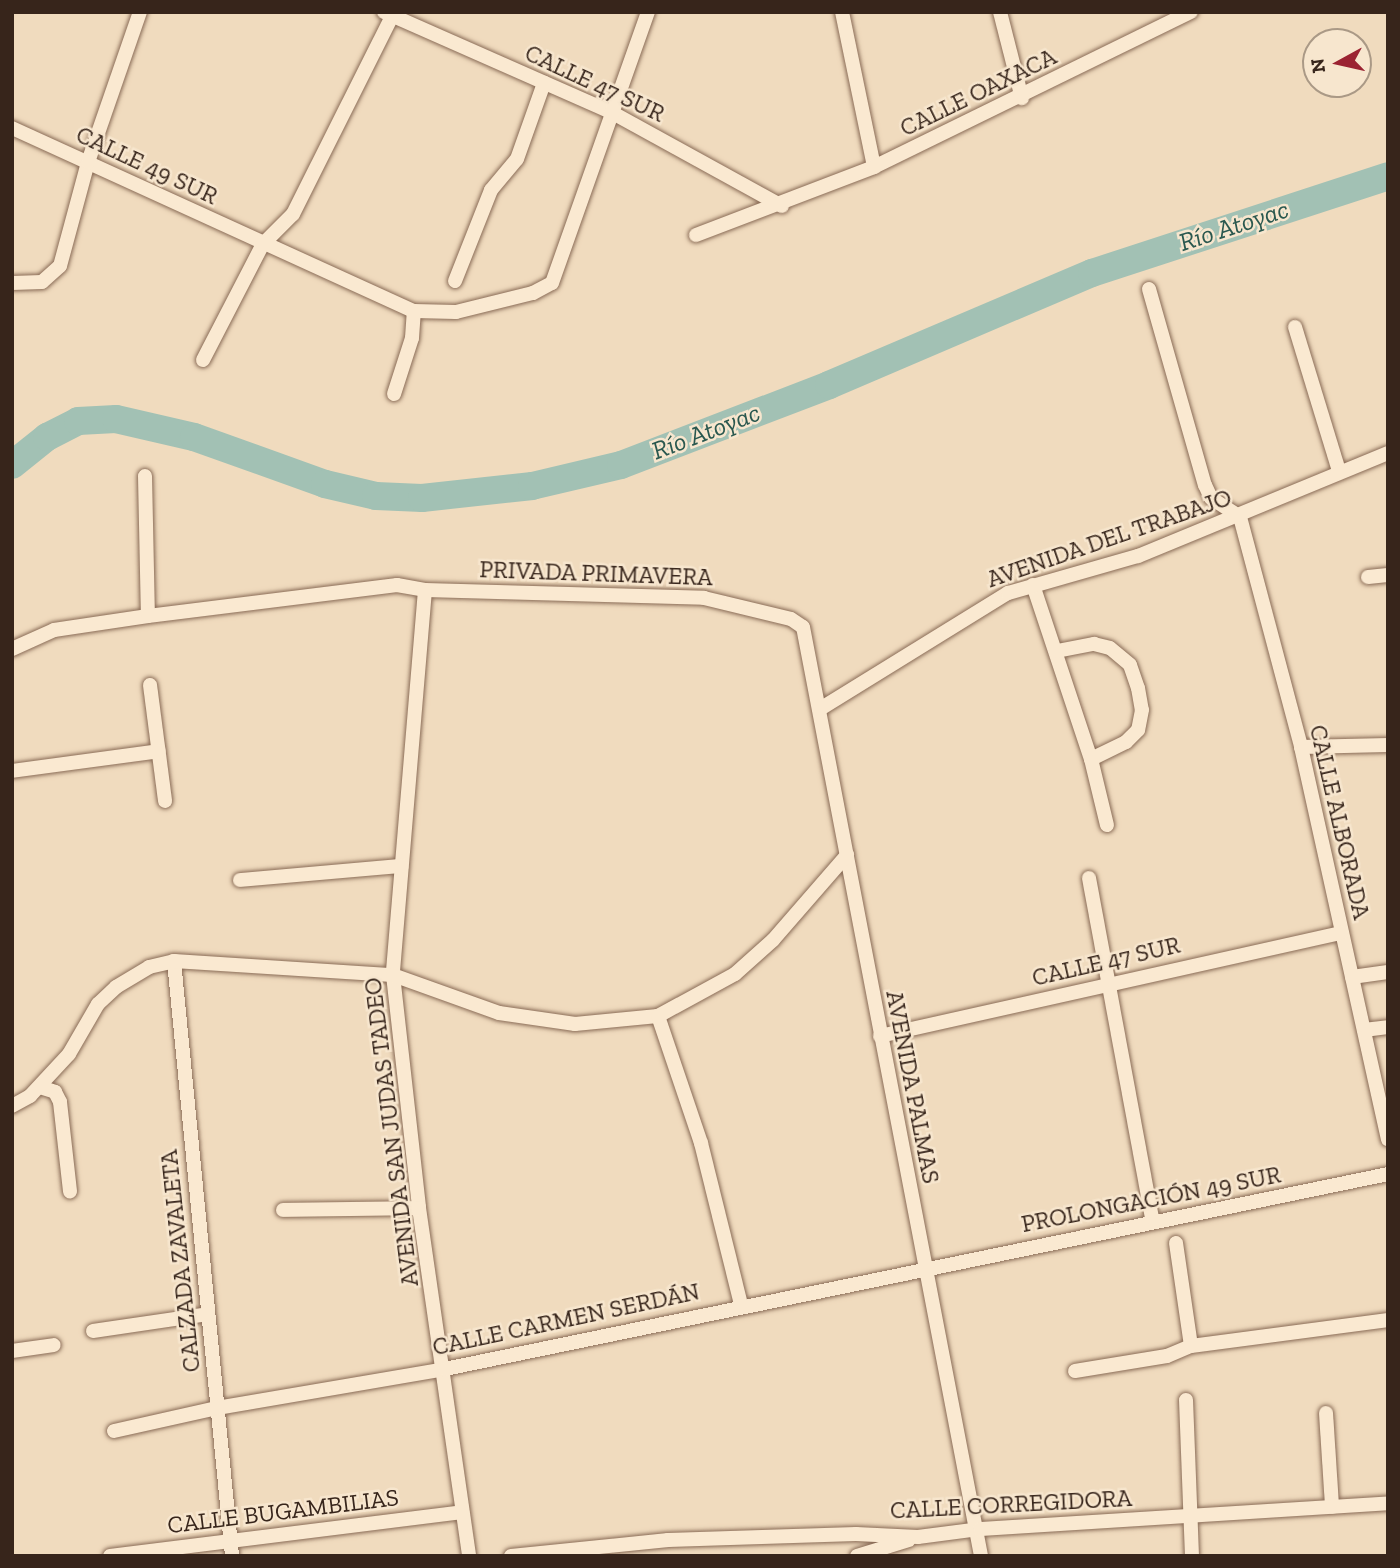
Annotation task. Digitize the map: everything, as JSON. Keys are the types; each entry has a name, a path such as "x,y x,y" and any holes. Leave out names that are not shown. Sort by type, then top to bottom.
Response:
{"street":[{"path":"12,283 53,277 60,266 88,162 140,12"},
{"path":"394,394 412,338 414,311 456,312 533,293 552,282 648,12"},
{"path":"842,12 874,167"},
{"path":"1000,12 1021,98"},
{"name":"CALLE OAXACA","path":"696,234 782,206 874,167 1021,98 1164,19 1191,12"},
{"path":"203,360 262,244 293,214 390,14"},
{"name":"CALLE 47 SUR","path":"390,14 611,112 782,206"},
{"path":"455,281 491,190 517,159 544,83"},
{"name":"CALLE 49 SUR","path":"12,128 414,311"},
{"path":"1149,289 1205,485 1211,498 1240,517"},
{"path":"1295,327 1339,471"},
{"name":"AVENIDA DEL TRABAJO","path":"820,709 988,603 1034,585 1138,556 1240,517 1339,471 1388,453"},
{"path":"145,476 148,616"},
{"name":"CALLE ALBORADA","path":"1240,517 1301,747 1388,1139"},
{"path":"1368,577 1388,575"},
{"path":"1034,585 1091,759 1107,825"},
{"name":"PRIVADA PRIMAVERA","path":"12,649 54,630 148,616 419,588 704,598 791,619 803,627"},
{"name":"AVENIDA SAN JUDAS TADEO","path":"419,588 393,975 419,1208 445,1369 468,1556"},
{"name":"AVENIDA PALMAS","path":"803,627 981,1556"},
{"path":"1057,651 1094,643 1110,648 1130,665 1138,688 1142,710 1138,730 1126,742 1091,759"},
{"path":"150,685 165,801"},
{"path":"1301,747 1388,745"},
{"path":"12,771 159,751"},
{"path":"12,1106 40,1087 69,1054 98,1004 116,987 149,967 174,961 393,975 499,1013 575,1024 658,1016 735,974 773,940 847,855"},
{"path":"240,880 401,866"},
{"path":"1089,878 1153,1222"},
{"name":"CALLE 47 SUR","path":"880,1036 1108,983 1342,933"},
{"name":"CALZADA ZAVALETA","path":"174,961 232,1556"},
{"path":"1352,977 1388,972"},
{"path":"658,1016 701,1143 741,1305"},
{"path":"1364,1030 1388,1027"},
{"path":"40,1087 55,1092 60,1102 70,1191"},
{"name":"PROLONGACIÓN 49 SUR","path":"924,1268 1388,1174"},
{"path":"283,1210 419,1208"},
{"path":"1176,1242 1191,1346"},
{"name":"CALLE CARMEN SERDÁN","path":"114,1431 217,1408 445,1369 924,1268"},
{"path":"93,1331 208,1314"},
{"path":"1074,1371 1167,1356 1191,1346 1388,1320"},
{"path":"12,1351 54,1345"},
{"path":"1186,1400 1192,1556"},
{"path":"1326,1413 1332,1507"},
{"name":"CALLE CORREGIDORA","path":"511,1556 668,1540 856,1534 918,1537 975,1529 1388,1503"},
{"name":"CALLE BUGAMBILIAS","path":"110,1556 462,1512"},
{"path":"857,1556 918,1537"}],"waterway":[{"name":"Río Atoyac","path":"12,465 47,437 78,421 116,419 194,437 325,484 376,496 422,498 532,486 621,465 829,385 1092,273 1388,176"}]}
